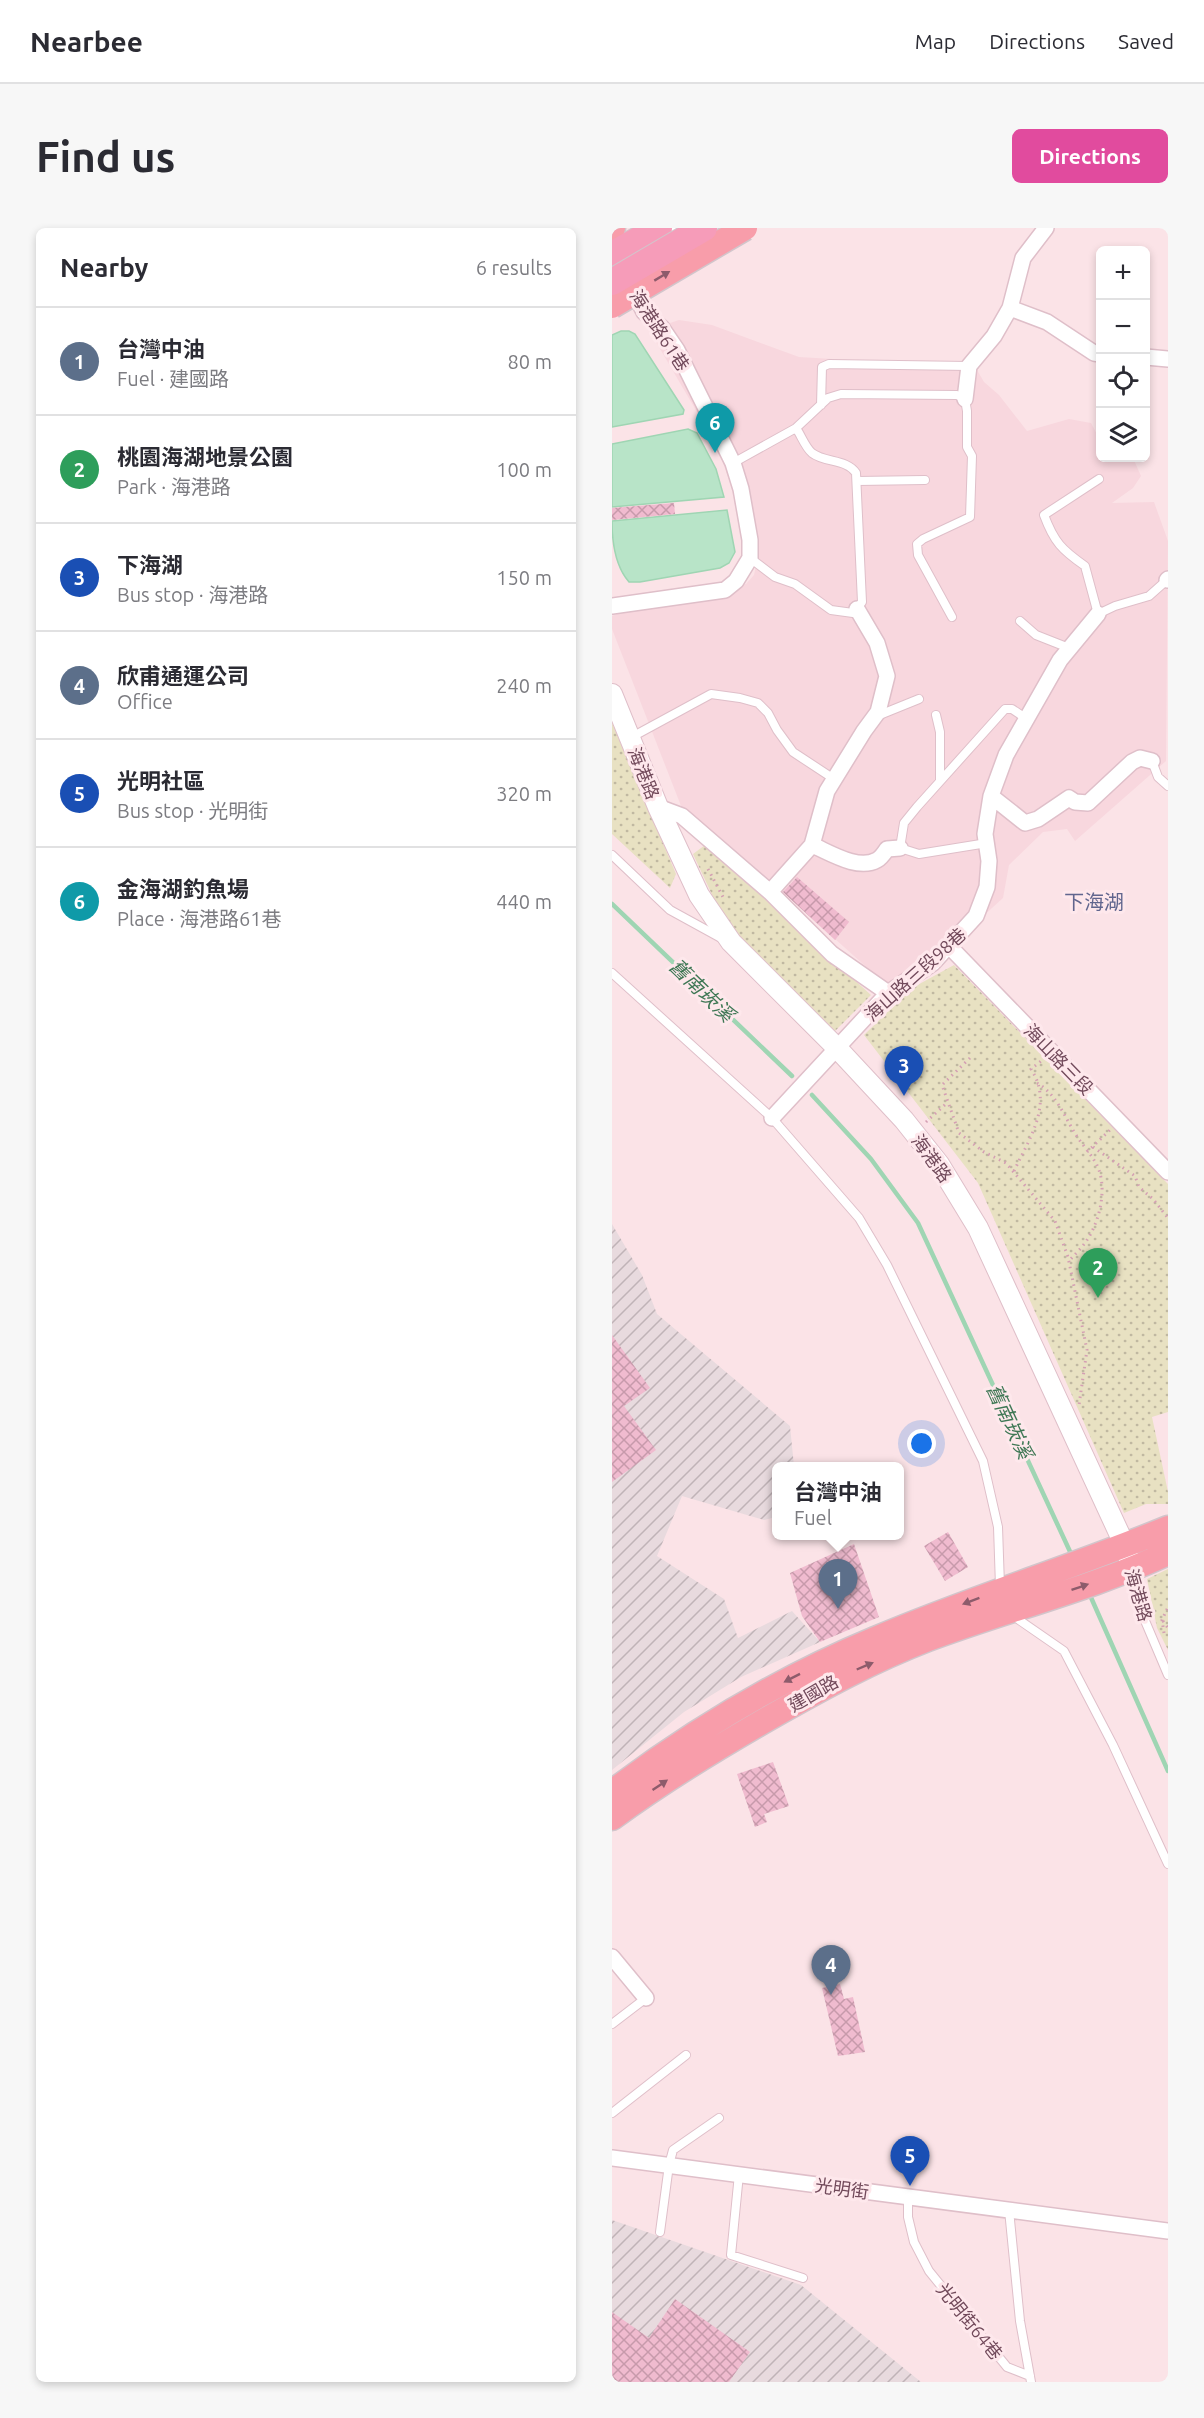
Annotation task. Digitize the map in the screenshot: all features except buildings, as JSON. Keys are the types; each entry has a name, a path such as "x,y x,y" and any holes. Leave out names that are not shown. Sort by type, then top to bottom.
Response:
{"highway":[{"path":"614,266 659,228"},
{"path":"614,266 704,228"}],"main road":[{"path":"612,306 745,228"},
{"name":"建國路","path":"612,1818 732,1738 848,1673 927,1640 1003,1601 1032,1578 1168,1528"},
{"name":"建國路","path":"612,1792 713,1723 772,1688 876,1638 1003,1601 1039,1601 1124,1573 1168,1553"}],"street":[{"path":"614,266 679,228"},
{"path":"965,399 969,366 994,336 1010,308 1023,258 1046,228"},
{"name":"海港路61巷","path":"614,266 644,312 662,328 677,350 733,463 741,489 750,540 750,558"},
{"path":"1010,308 1047,322 1096,353"},
{"path":"1150,357 1168,359"},
{"path":"612,606 725,590 736,581 750,558"},
{"path":"770,892 812,845 826,791 878,712 887,676 877,643 857,609"},
{"name":"海山路三段98巷","path":"772,1118 888,993 933,963 976,916 987,886 989,861 986,834 992,796 1006,755 1069,648 1098,614"},
{"name":"海港路","path":"612,694 658,807 699,895 730,942 837,1048 904,1120 939,1164 978,1228 1124,1573"},
{"path":"992,796 1025,822 1038,819 1069,798 1075,802 1088,803 1132,762 1140,758 1152,761"},
{"path":"658,807 682,816 770,892 832,954 888,993"},
{"path":"812,845 849,861 864,863 878,860 887,849 900,848"},
{"name":"海山路三段","path":"950,946 1168,1172"},
{"path":"612,1957 646,1998"},
{"name":"光明街","path":"612,2158 1168,2231"}],"lane":[{"path":"821,405 822,367 829,364 969,366"},
{"path":"733,463 796,428 828,398 841,394 957,395 965,399 968,411 967,447 972,456 970,517 917,544 918,555 952,617"},
{"path":"750,558 775,577 795,584 831,610 853,613 862,603 856,473 852,467 822,459 810,452 796,428"},
{"path":"1099,479 1044,515 1051,536 1064,551 1085,566 1098,614 1114,606 1149,596 1168,580"},
{"path":"857,481 925,480"},
{"path":"1020,621 1036,635 1069,648"},
{"path":"630,738 711,694 740,698 758,703 768,712 777,730 794,752 834,779"},
{"path":"873,719 919,699"},
{"path":"987,843 919,854 900,848 904,823 1005,710 1012,710 1027,719"},
{"path":"936,715 940,732 940,781"},
{"path":"1152,761 1158,777 1168,786"},
{"path":"612,855 670,910 730,942"},
{"path":"612,973 772,1118 859,1218 887,1265 983,1461 998,1527 1003,1601 1064,1651 1113,1745 1168,1864"},
{"name":"海港路","path":"1124,1573 1168,1675"},
{"path":"612,2024 646,1998"},
{"path":"612,2113 686,2055"},
{"path":"660,2232 673,2150 719,2118"},
{"path":"739,2174 730,2254 803,2278"},
{"name":"光明街64巷","path":"908,2197 908,2217 914,2242 929,2271 1007,2367 1031,2379"},
{"name":"光明街64巷","path":"1009,2210 1020,2321 1031,2379"}],"path":[{"path":"1014,1171 1038,1124 1041,1101 1031,1069 1051,1052"},
{"path":"970,1058 942,1085 959,1133 984,1152 1006,1163 1014,1171 1055,1221 1070,1261 1087,1350 1081,1400 1077,1410"},
{"path":"1037,1083 1047,1088 1087,1152 1095,1160 1101,1176 1102,1190 1097,1218 1088,1239 1070,1261"},
{"path":"922,1125 948,1102"},
{"path":"1087,1152 1119,1121"},
{"path":"1093,1147 1135,1176 1139,1187 1153,1198 1168,1218"},
{"path":"1166,1637 1162,1620 1168,1607"},
{"path":"1162,1620 1168,1628"}],"shaded area":[{"path":"679,320 712,325 799,357 899,363 973,363 984,382 999,395 1027,431 1069,419 1091,423 1096,432 1096,462 1135,462 1141,476 1133,488 1112,503 1154,502 1168,541 1166,761 1075,841 1067,829 1043,832 1009,865 1003,898 905,987 885,981 872,972 778,888 683,811 612,629 612,616 623,612 746,584 754,575 757,561 718,448 649,330"},
{"path":"621,331 635,334 684,410 683,414 612,427 612,335"},
{"path":"688,429 697,433 716,469 724,497 612,507 612,444"},
{"path":"727,510 735,552 729,563 720,568 640,582 629,582 624,576 615,553 612,521"},
{"path":"612,723 676,874 670,888 612,834"},
{"path":"705,845 871,995 835,1031 729,931 693,854"},
{"path":"954,965 1168,1184 1168,1412 1152,1417 1168,1492 1168,1504 1146,1504 1124,1513 978,1183 864,1035 912,988"},
{"path":"612,1224 642,1275 657,1314 790,1426 794,1462 772,1462 772,1518 764,1520 682,1496 657,1556 724,1599 738,1638 792,1611 820,1642 741,1677 684,1712 612,1770"},
{"path":"1168,1569 1168,1650 1157,1628 1147,1579"},
{"path":"612,2220 801,2285 921,2382 612,2382"}],"waterway":[{"name":"舊南崁溪","path":"612,904 792,1076"},
{"name":"舊南崁溪","path":"812,1095 871,1159 918,1223 1073,1558"},
{"name":"舊南崁溪","path":"1089,1593 1168,1771"}],"place":[{"name":"金海湖釣魚場","path":"715,453"},
{"name":"下海湖","path":"904,1096"},
{"name":"桃園海湖地景公園","path":"1098,1298"},
{"name":"台灣中油","path":"838,1609"},
{"name":"欣甫通運公司","path":"831,1995"},
{"name":"光明社區","path":"910,2186"}],"district":[{"name":"下海湖","path":"1094,901"}]}
